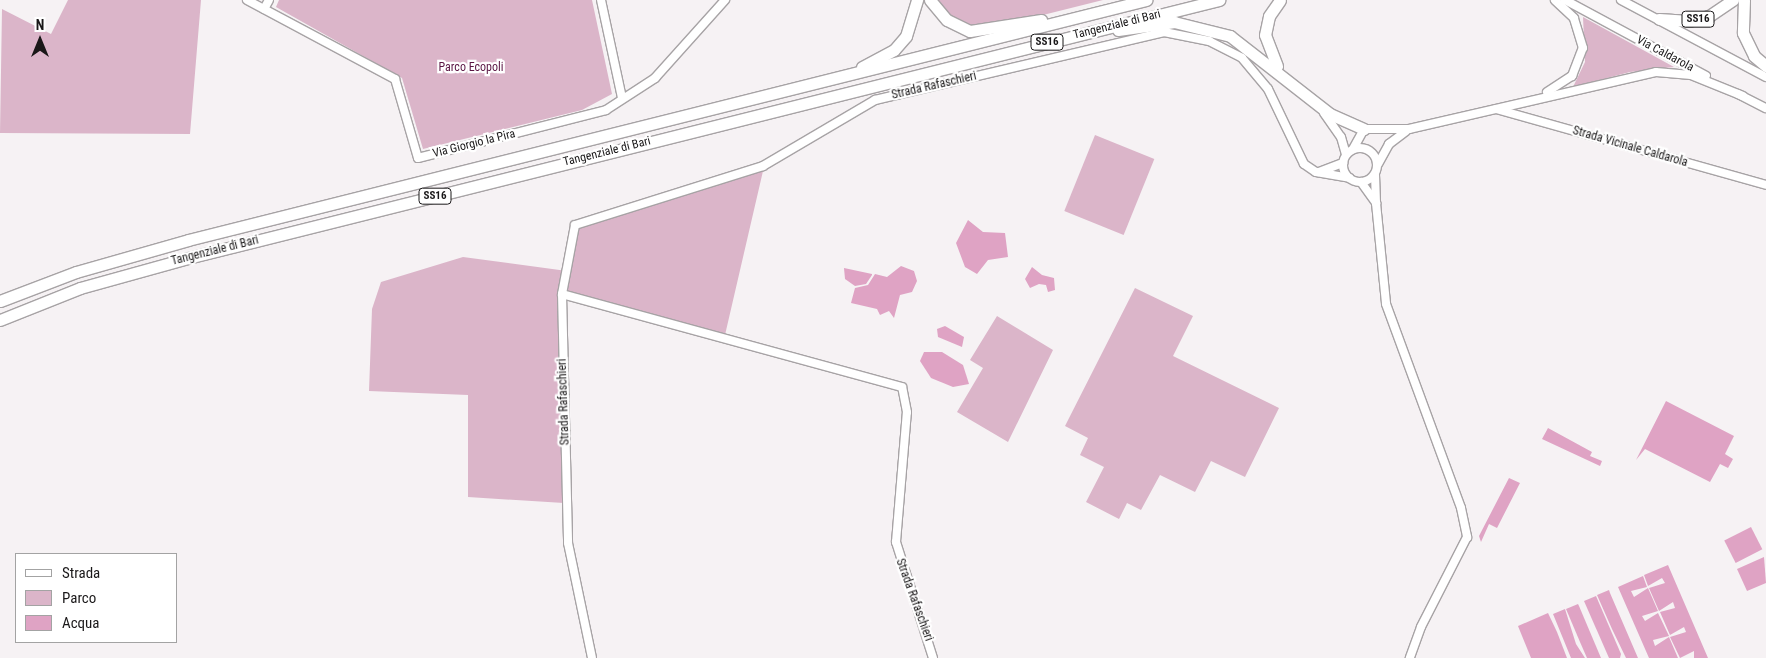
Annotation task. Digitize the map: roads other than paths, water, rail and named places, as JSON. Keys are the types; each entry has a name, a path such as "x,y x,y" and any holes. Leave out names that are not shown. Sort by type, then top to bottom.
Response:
{"highway":[{"path":"848,75 894,50 906,36 917,0"},
{"path":"930,0 947,20 970,30 1083,16"},
{"name":"Tangenziale di Bari","path":"0,301 118,258 1146,0"},
{"name":"Tangenziale di Bari","path":"0,320 134,272 1219,0"},
{"path":"1280,0 1269,16 1265,35 1282,74"},
{"name":"SS16","path":"1659,20 1696,20 1733,0"},
{"path":"1744,0 1743,33 1754,56 1766,66"},
{"path":"1086,32 1174,22 1200,26 1230,36 1282,74 1317,104 1364,128"}],"street":[{"name":"Via Giorgio la Pira","path":"247,0 394,79 418,158 606,110 622,98"},
{"path":"264,10 269,0"},
{"path":"601,0 622,98 655,78 725,0"},
{"path":"1525,101 1561,87 1579,63 1580,31 1574,18 1555,0"},
{"name":"Via Caldarola","path":"1565,0 1766,108"},
{"path":"1621,0 1766,77"},
{"name":"Strada Rafaschieri","path":"592,658 569,561 562,294 571,229 579,223 763,166 862,105 1137,36 1184,34 1210,41 1242,58 1268,89 1301,160 1316,172"},
{"path":"1364,128 1409,129 1656,72 1691,75 1743,96"},
{"path":"1317,104 1341,137 1346,154 1343,163 1349,178"},
{"name":"Strada Vicinale Caldarola","path":"1494,108 1766,185"},
{"path":"1346,154 1353,149 1364,128"},
{"path":"1364,128 1369,149 1378,164"},
{"path":"1409,129 1389,144 1378,164 1375,175 1386,304 1461,508 1467,537 1421,626 1410,658"},
{"path":"1353,149 1369,149"},
{"path":"1316,172 1343,163"},
{"path":"1316,172 1361,182 1376,203"},
{"path":"1361,182 1375,175"},
{"name":"Strada Rafaschieri","path":"562,294 902,387 907,412 896,542 933,658"}],"water":[{"path":"968,220 983,232 1005,233 1008,257 988,260 977,274 965,267 956,243"},
{"path":"901,266 914,271 917,281 912,292 900,295 894,318 889,311 880,315 877,309 851,303 855,288 868,285 875,274 887,277"},
{"path":"1032,267 1042,275 1054,278 1055,290 1048,292 1046,285 1039,284 1030,288 1025,279"},
{"path":"844,268 872,275 866,284 855,286 845,279"},
{"path":"945,326 964,337 962,347 938,337 937,329"},
{"path":"924,352 942,352 963,365 969,384 953,387 931,378 920,361"},
{"path":"1666,401 1734,436 1725,454 1733,459 1728,468 1720,464 1710,482 1645,449 1636,460"},
{"path":"1548,428 1592,452 1590,456 1602,461 1600,466 1542,439"},
{"path":"1509,478 1520,483 1497,528 1489,524 1481,542 1479,536"},
{"path":"1751,527 1762,549 1736,563 1724,541"},
{"path":"1764,557 1766,583 1747,591 1737,569"},
{"path":"1668,565 1708,658 1694,658 1694,651 1680,658 1670,637 1686,632 1684,627 1670,635 1660,612 1675,608 1673,602 1659,611 1649,588 1665,583 1662,578 1648,586 1644,575"},
{"path":"1643,576 1647,587 1631,591 1634,597 1648,588 1658,611 1642,616 1645,621 1658,613 1669,636 1653,640 1655,646 1669,637 1678,658 1649,658 1618,587"},
{"path":"1609,590 1638,658 1626,658 1597,595"},
{"path":"1596,596 1621,654 1620,658 1609,658 1584,601"},
{"path":"1578,604 1601,658 1587,658 1580,642 1566,609"},
{"path":"1565,609 1576,644 1585,658 1571,658 1553,614"},
{"path":"1548,613 1567,658 1531,658 1518,626"}],"park label":[{"name":"Parco Ecopoli","path":"471,68"}]}
